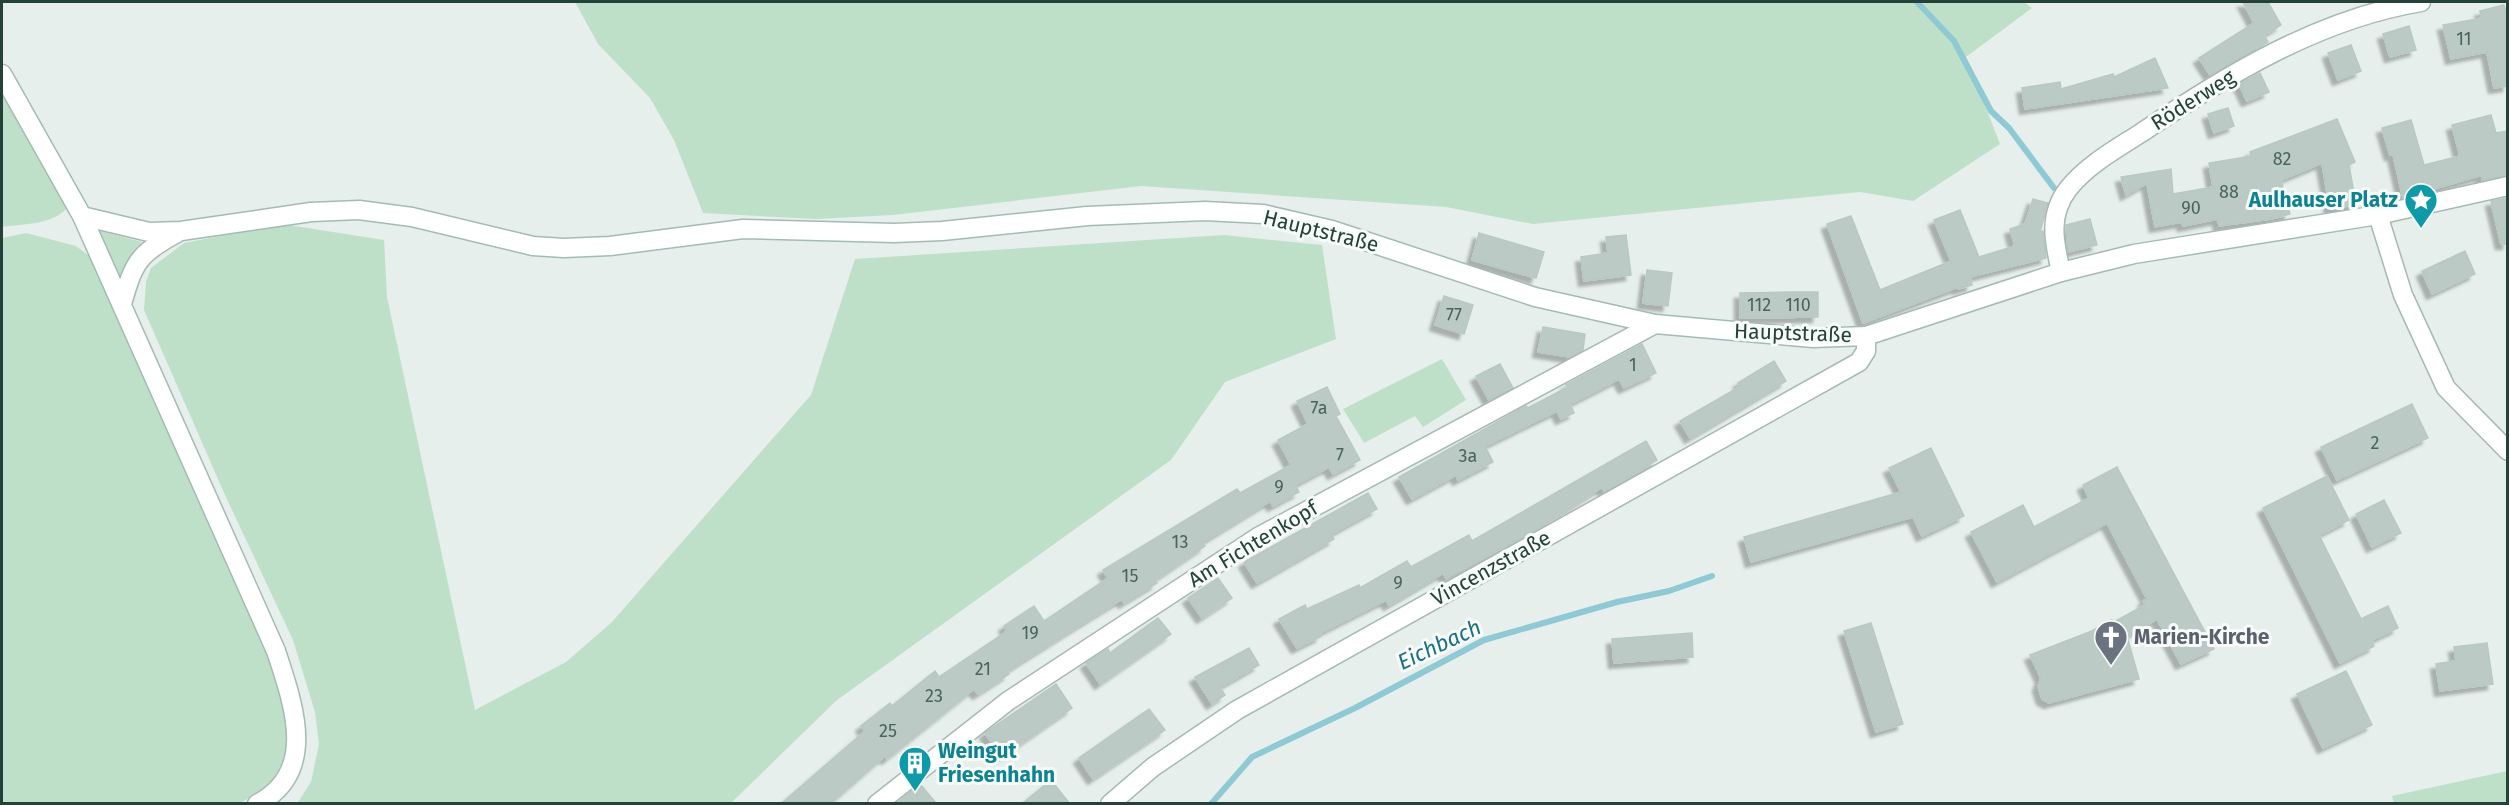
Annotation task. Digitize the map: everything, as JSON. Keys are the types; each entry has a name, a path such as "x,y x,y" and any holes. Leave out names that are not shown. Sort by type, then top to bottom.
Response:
{"street":[{"name":"Röderweg","path":"2061,272 2054,242 2053,226 2056,213 2068,189 2090,167 2200,93 2260,59 2331,27 2413,2"},
{"path":"2,74 82,216 276,651 291,695 297,746 294,764 287,780 257,804"},
{"name":"Hauptstraße","path":"181,231 266,217 359,210 412,217 533,246 564,248 610,246 743,228 894,233 1148,213 1205,211 1263,214 1332,230 1534,297 1655,324 1813,338 1866,336 2061,272 2133,254 2378,215 2508,186"},
{"path":"2378,215 2403,296 2446,388 2508,451"},
{"path":"82,216 149,232 181,231"},
{"path":"122,304 132,270 140,260 150,248 181,231"},
{"name":"Am Fichtenkopf","path":"877,804 1008,701 1258,537 1655,324"},
{"name":"Vincenzstraße","path":"1110,804 1152,767 1237,710 1859,362 1866,351 1866,336"}],"green space":[{"path":"575,2 2024,2 2032,8 1966,57 2000,144 1913,201 1860,192 1533,224 1446,207 1141,186 893,215 816,219 703,213 674,140 650,98 598,44"},
{"path":"2,87 69,205 63,212 48,220 2,227"},
{"path":"282,224 384,240 387,297 475,710 566,662 611,623 811,395 855,259 1224,235 1322,245 1336,339 1225,382 1171,460 837,700 731,803 297,804 311,782 319,744 315,712 293,640 225,495 144,310 146,282 151,268 184,243"},
{"path":"98,232 142,242 132,254 119,279"},
{"path":"26,233 76,246 93,259 268,650 285,716 284,756 276,774 262,790 239,803 2,804 2,238"},
{"path":"1442,359 1466,400 1423,427 1415,416 1364,443 1343,409"},
{"path":"2507,771 2507,803 2394,803 2392,796"}],"building":[{"path":"2243,2 2268,2 2281,25 2264,35 2268,42 2210,75 2199,58 2254,23"},
{"path":"2504,5 2508,21 2508,86 2494,88 2487,52 2451,59 2443,25 2482,18 2480,11"},
{"path":"2409,26 2416,50 2390,57 2383,34"},
{"path":"2351,45 2361,71 2338,80 2328,53"},
{"path":"2155,58 2168,88 2025,109 2022,88 2060,82 2061,89 2113,74 2114,77"},
{"path":"2260,73 2269,92 2247,101 2239,84"},
{"path":"2228,108 2234,126 2214,133 2208,114"},
{"path":"2491,115 2496,133 2508,131 2508,175 2482,180 2482,175 2403,198 2393,154 2390,155 2382,128 2411,120 2424,165 2460,156 2452,125"},
{"path":"2337,119 2355,162 2349,165 2356,205 2330,209 2322,163 2281,180 2290,214 2271,219 2219,226 2218,219 2183,226 2182,222 2155,227 2147,183 2126,195 2121,177 2171,169 2173,194 2213,187 2209,163 2252,156 2250,152"},
{"path":"2508,198 2508,244 2501,244 2491,201"},
{"path":"2033,199 2048,203 2040,232 2043,231 2046,258 1970,277 1972,285 1958,289 1958,287 1863,323 1827,224 1851,216 1880,290 1951,261 1934,220 1960,210 1979,257 2015,246 2010,229 2025,224"},
{"path":"2090,219 2097,245 2068,252 2066,225"},
{"path":"1479,233 1544,252 1536,278 1472,260"},
{"path":"1626,235 1631,275 1584,281 1581,257 1608,253 1606,237"},
{"path":"2465,251 2475,274 2432,294 2422,271"},
{"path":"1647,270 1672,273 1668,306 1643,303"},
{"path":"1818,292 1818,317 1740,318 1740,293"},
{"path":"1444,296 1473,305 1464,334 1435,325"},
{"path":"1543,327 1585,334 1583,350 1570,357 1538,352"},
{"path":"1642,344 1656,373 1624,388 1619,379 1570,404 1574,413 1561,419 1557,411 1485,446 1493,462 1458,480 1456,475 1412,499 1399,477 1526,406 1528,408 1568,387 1566,385"},
{"path":"1774,361 1786,381 1690,438 1680,421 1741,386 1738,383"},
{"path":"1500,364 1513,388 1489,400 1476,376"},
{"path":"1327,387 1340,414 1336,416 1360,460 1333,474 1329,467 1295,485 1299,492 1273,506 1270,501 1203,542 1205,546 1155,580 1157,583 1124,603 1122,599 1078,626 1007,671 1009,674 978,694 974,689 887,759 885,756 830,804 781,804 865,731 861,726 890,703 892,706 935,671 939,677 1007,631 1004,626 1034,606 1044,621 1108,578 1103,570 1237,489 1240,493 1291,465 1278,440 1308,424 1297,401"},
{"path":"2412,404 2428,438 2337,480 2321,447"},
{"path":"1646,441 1657,460 1604,491 1602,487 1539,528 1446,578 1443,573 1389,605 1386,600 1320,633 1321,636 1297,648 1279,619 1305,605 1307,609 1359,585 1360,588 1407,561 1411,567 1469,535 1472,541"},
{"path":"1931,448 1964,516 1922,536 1913,517 1751,562 1744,537 1901,492 1889,468"},
{"path":"2117,467 2214,649 2181,664 2157,619 2127,636 2139,679 2049,703 2042,699 2038,686 2041,678 2030,655 2092,631 2112,620 2114,622 2145,605 2143,601 2147,599 2107,523 1997,582 1971,532 2023,505 2034,527 2089,498 2083,485"},
{"path":"2327,476 2349,520 2319,535 2361,619 2388,606 2398,628 2372,640 2374,646 2340,663 2263,508"},
{"path":"1368,493 1377,509 1331,534 1334,539 1257,583 1244,562"},
{"path":"2384,500 2401,533 2372,547 2356,514"},
{"path":"1218,578 1232,598 1202,618 1188,598"},
{"path":"1158,618 1171,634 1100,684 1086,663 1108,649 1110,653"},
{"path":"1871,623 1903,724 1876,732 1844,631"},
{"path":"1692,633 1693,657 1614,663 1612,639"},
{"path":"2487,643 2493,684 2440,691 2436,664 2456,661 2454,647"},
{"path":"1249,648 1259,665 1220,687 1225,695 1212,704 1195,677"},
{"path":"2346,671 2372,725 2323,748 2297,694"},
{"path":"1056,684 1072,708 1001,757 985,733"},
{"path":"1149,709 1165,730 1093,779 1079,758"},
{"path":"1051,780 1070,804 1022,804"},
{"name":"Weingut Friesenhahn","path":"920,784 937,804 896,804"}],"waterway":[{"path":"1917,2 1954,41 1991,111 2009,128 2054,188"},
{"name":"Eichbach","path":"1211,804 1252,757 1355,708 1484,640 1617,602 1669,591 1712,576"}],"place":[{"name":"Aulhauser Platz","path":"2421,229"},
{"name":"Marien-Kirche","path":"2111,666"},
{"name":"Weingut Friesenhahn","path":"915,792"}]}
